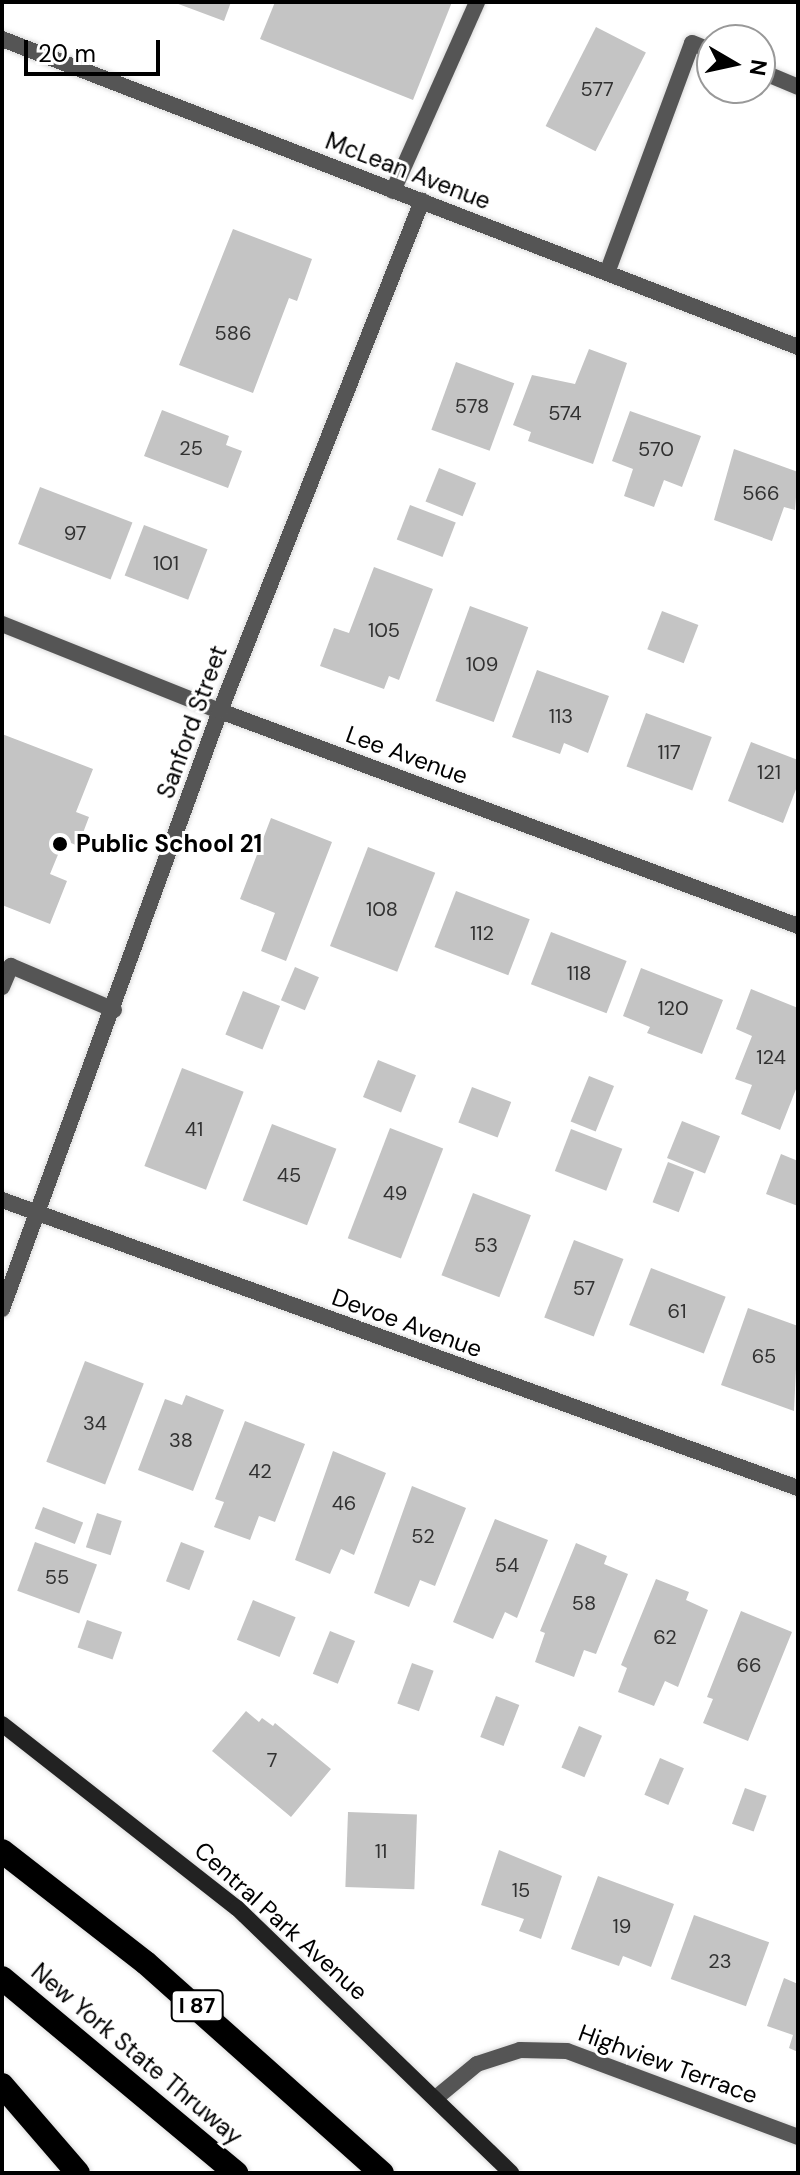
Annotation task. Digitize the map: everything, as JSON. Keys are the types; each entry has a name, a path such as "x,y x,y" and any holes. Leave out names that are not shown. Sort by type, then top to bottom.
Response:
{"highway":[{"name":"I 87","path":"2,1851 146,1963 382,2173"},
{"name":"New York State Thruway","path":"2,1978 236,2173"},
{"path":"2,2085 78,2173"}],"main road":[{"name":"Central Park Avenue","path":"2,1724 237,1908 437,2097 511,2173"}],"street":[{"path":"393,191 477,2"},
{"name":"McLean Avenue","path":"2,39 798,347"},
{"path":"607,273 692,43 696,45"},
{"path":"776,78 798,87"},
{"name":"Sanford Street","path":"2,1309 114,1010 220,711 422,201"},
{"name":"Lee Avenue","path":"2,624 220,711 798,926"},
{"path":"2,987 11,966 114,1010"},
{"name":"Devoe Avenue","path":"2,1200 798,1488"},
{"name":"Highview Terrace","path":"437,2097 477,2064 520,2050 567,2051 798,2137"}],"building":[{"path":"173,2 231,2 224,21"},
{"path":"275,2 452,2 413,100 260,39"},
{"path":"596,27 646,52 596,151 546,126"},
{"path":"233,229 312,259 297,301 289,298 253,393 179,365"},
{"path":"589,349 627,363 593,464 528,441 531,432 513,425 532,375 575,384"},
{"path":"456,362 514,383 490,451 431,430"},
{"path":"162,410 229,436 226,445 242,451 228,488 144,456"},
{"path":"630,411 701,436 682,487 664,480 654,507 624,496 633,469 612,461"},
{"path":"734,449 798,472 795,510 784,507 772,541 714,520"},
{"path":"439,468 476,483 463,516 426,501"},
{"path":"40,487 132,522 111,579 18,544"},
{"path":"410,505 456,523 442,557 397,540"},
{"path":"144,525 207,549 188,600 125,575"},
{"path":"374,567 433,589 399,680 389,676 384,689 320,666 334,628 349,633"},
{"path":"470,606 528,627 494,722 435,701"},
{"path":"662,611 698,625 684,663 647,649"},
{"path":"537,670 609,696 588,753 564,743 560,754 512,737"},
{"path":"646,713 712,737 692,791 627,767"},
{"path":"2,734 93,769 76,812 89,817 78,846 64,840 50,874 67,881 50,924 2,905"},
{"path":"751,742 798,760 798,784 783,823 728,801"},
{"path":"271,818 332,842 286,961 261,951 275,913 240,899"},
{"path":"368,847 435,873 397,972 330,946"},
{"path":"456,891 530,919 508,975 434,947"},
{"path":"551,932 627,961 607,1013 531,984"},
{"path":"295,967 319,977 305,1010 281,1000"},
{"path":"641,968 723,1000 702,1054 647,1033 650,1027 623,1016"},
{"path":"751,989 798,1008 798,1084 780,1130 741,1114 752,1085 735,1079 752,1036 736,1029"},
{"path":"243,991 280,1006 262,1050 225,1035"},
{"path":"378,1060 416,1075 401,1112 363,1097"},
{"path":"182,1068 244,1092 206,1190 144,1166"},
{"path":"589,1076 614,1086 596,1132 571,1121"},
{"path":"472,1087 511,1102 498,1138 458,1122"},
{"path":"682,1121 720,1136 705,1173 667,1158"},
{"path":"272,1124 336,1149 307,1225 243,1201"},
{"path":"390,1128 443,1148 401,1259 348,1238"},
{"path":"571,1129 622,1149 606,1191 555,1171"},
{"path":"781,1154 798,1161 798,1206 766,1194"},
{"path":"668,1162 694,1172 679,1212 653,1202"},
{"path":"473,1193 531,1215 499,1297 441,1275"},
{"path":"574,1240 623,1259 594,1336 544,1317"},
{"path":"651,1268 726,1297 704,1354 629,1325"},
{"path":"748,1308 798,1326 794,1411 721,1385"},
{"path":"85,1361 144,1384 105,1484 46,1462"},
{"path":"186,1395 224,1410 193,1491 138,1470 165,1399 182,1405"},
{"path":"245,1421 305,1444 275,1522 259,1516 250,1540 214,1527 224,1502 215,1499"},
{"path":"333,1451 386,1473 354,1555 341,1549 330,1574 295,1560"},
{"path":"412,1486 466,1508 435,1586 420,1580 409,1607 374,1593"},
{"path":"43,1507 83,1522 75,1544 35,1528"},
{"path":"97,1513 122,1521 111,1555 86,1547"},
{"path":"495,1519 548,1540 517,1618 505,1612 493,1639 453,1622"},
{"path":"35,1542 97,1565 79,1613 17,1591"},
{"path":"181,1542 204,1551 189,1590 166,1581"},
{"path":"576,1543 607,1556 604,1564 628,1574 596,1654 584,1650 574,1677 535,1662 545,1633 540,1631"},
{"path":"656,1579 689,1592 686,1600 708,1610 678,1687 665,1681 654,1706 618,1692 627,1668 621,1665"},
{"path":"253,1600 296,1617 280,1657 237,1640"},
{"path":"741,1611 792,1632 748,1741 703,1723 713,1699 707,1697"},
{"path":"87,1620 122,1632 113,1659 78,1647"},
{"path":"330,1631 355,1641 338,1684 313,1674"},
{"path":"412,1663 434,1671 419,1711 397,1703"},
{"path":"496,1696 519,1705 504,1746 480,1737"},
{"path":"246,1711 259,1722 262,1718 273,1726 275,1723 331,1769 291,1817 212,1751"},
{"path":"579,1726 602,1736 584,1777 561,1767"},
{"path":"660,1758 684,1768 668,1805 644,1795"},
{"path":"745,1788 767,1796 754,1832 732,1824"},
{"path":"348,1812 417,1814 414,1889 345,1887"},
{"path":"499,1850 562,1876 541,1939 519,1931 524,1919 481,1905"},
{"path":"598,1876 674,1904 651,1967 623,1956 619,1966 571,1949"},
{"path":"694,1915 769,1942 746,2006 671,1979"},
{"path":"784,1978 798,1984 798,2052 789,2048 793,2035 767,2026"}],"place":[{"name":"Public School 21","path":"60,844"}]}
